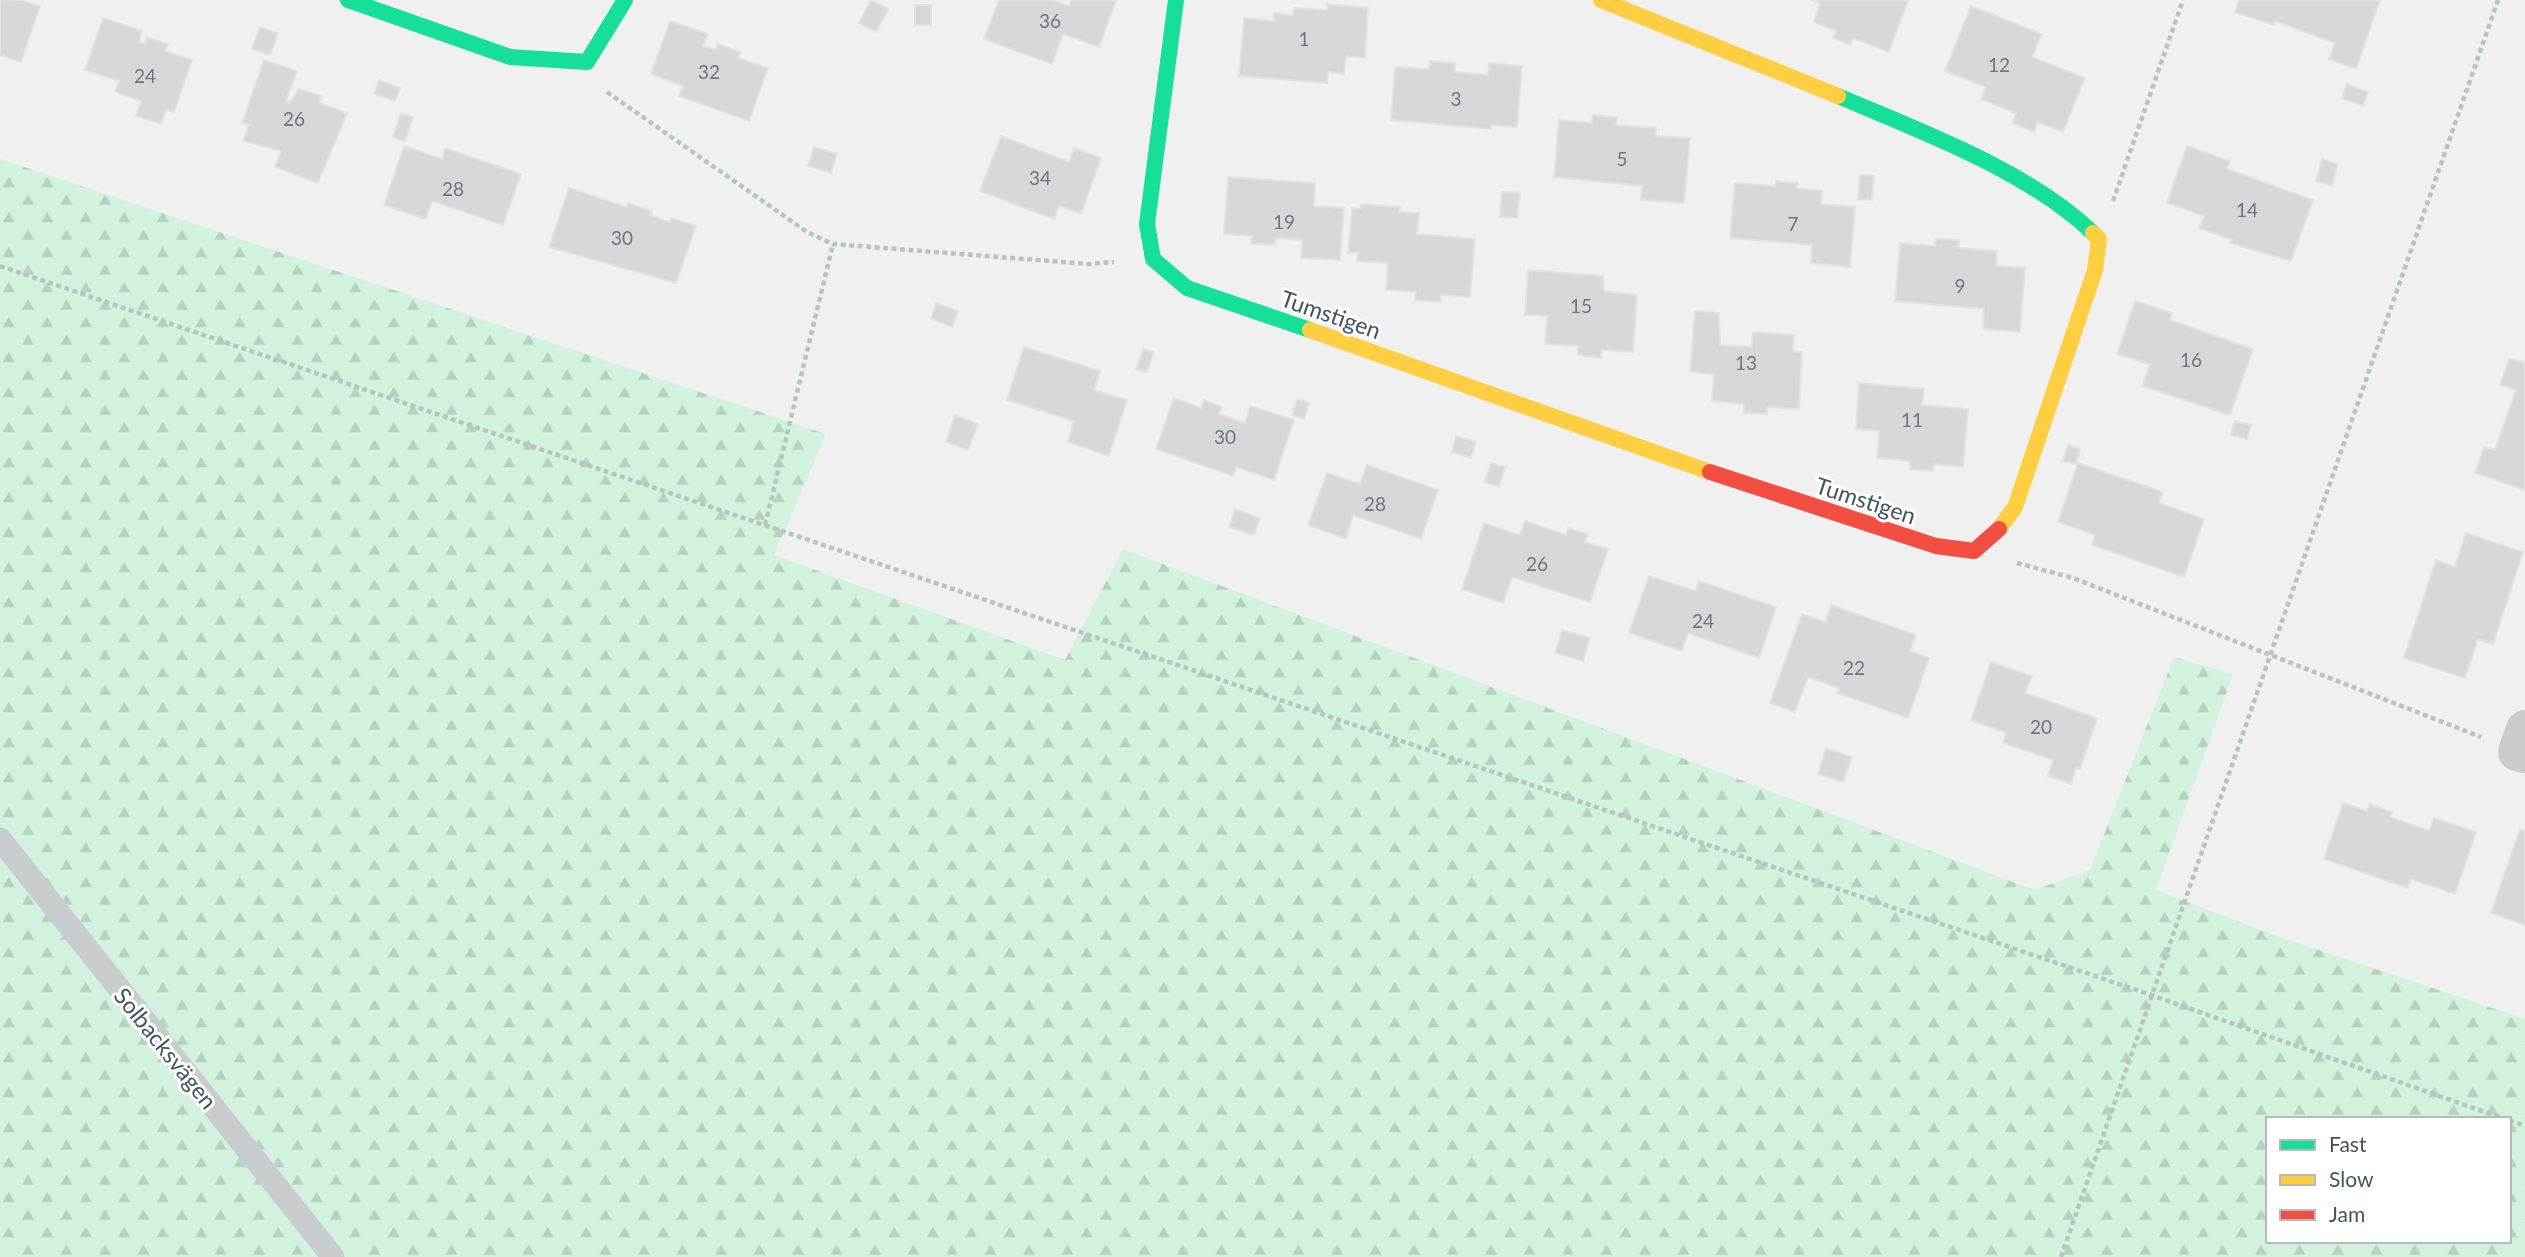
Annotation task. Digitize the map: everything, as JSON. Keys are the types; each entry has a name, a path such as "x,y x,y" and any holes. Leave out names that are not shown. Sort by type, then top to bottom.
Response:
{"street":[{"path":"348,0 510,57 587,62 625,0"},
{"path":"1153,259 1147,223 1176,0"},
{"path":"1601,0 1832,91 2010,175 2075,214 2099,239 2095,270 2015,507 1997,531 1974,551"},
{"name":"Tumstigen","path":"1153,259 1187,289 1491,393 1651,453 1936,547 1974,551"}],"lane":[{"name":"Solbacksvägen","path":"0,839 333,1257"}],"path":[{"path":"2099,239 2183,0"},
{"path":"2061,1257 2498,0"},
{"path":"587,62 610,97 807,232 833,244 1088,264 1153,259"},
{"path":"765,525 833,244"},
{"path":"0,266 1229,682"},
{"path":"601,470 2151,995 2501,1117"},
{"path":"1974,551 2073,578 2270,654 2522,745"}],"green space":[{"path":"0,159 826,434 774,555 1065,660 1123,549 2035,890 2090,870 2174,657 2233,674 2156,890 2271,934 2525,1019 2525,1257 0,1257"}],"building":[{"path":"0,0 21,0 40,6 21,62 0,55"},
{"path":"871,0 888,9 876,32 859,23"},
{"path":"999,0 1052,0 1069,6 1071,0 1116,0 1099,47 1063,34 1052,64 984,39"},
{"path":"1811,0 1908,0 1889,52 1853,38 1850,45 1833,38 1836,31 1814,22 1820,3"},
{"path":"2239,0 2380,0 2356,69 2329,59 2335,43 2275,21 2274,25 2235,12"},
{"path":"1327,4 1368,8 1365,58 1346,56 1344,74 1328,72 1327,83 1239,76 1244,18 1274,21 1274,13 1293,15 1294,8 1327,10"},
{"path":"915,5 931,5 931,25 915,25"},
{"path":"1971,6 2042,34 2032,57 2085,78 2063,132 2038,122 2034,132 2012,123 2016,113 1981,99 1986,87 1945,71"},
{"path":"103,18 142,31 139,42 145,44 147,37 168,44 165,51 192,60 174,112 166,110 161,124 136,116 141,101 115,92 119,81 85,70"},
{"path":"670,21 708,34 703,46 716,50 718,44 740,52 738,58 768,68 749,121 679,96 683,86 651,74"},
{"path":"260,27 278,33 270,55 252,49"},
{"path":"264,60 297,71 286,100 290,102 299,89 322,96 319,103 347,113 318,183 275,167 281,151 243,141 249,125 242,123"},
{"path":"1430,61 1455,63 1455,72 1488,75 1489,63 1522,66 1517,127 1491,125 1491,129 1391,120 1395,67 1429,69"},
{"path":"379,80 400,88 395,101 374,94"},
{"path":"2347,84 2368,92 2363,106 2342,98"},
{"path":"401,113 413,117 405,141 393,137"},
{"path":"1593,115 1617,117 1616,125 1656,128 1656,136 1690,138 1684,203 1641,200 1642,186 1554,177 1559,120 1592,123"},
{"path":"1001,136 1069,162 1074,148 1101,158 1081,214 1059,206 1054,219 980,191"},
{"path":"404,146 442,159 445,148 521,174 503,225 432,201 426,219 384,205"},
{"path":"2187,146 2230,161 2227,169 2313,200 2291,261 2230,243 2232,240 2199,228 2204,216 2167,203"},
{"path":"814,147 837,154 831,173 808,166"},
{"path":"2322,159 2338,164 2332,186 2316,181"},
{"path":"1860,175 1874,176 1872,200 1858,199"},
{"path":"1228,177 1315,183 1314,206 1344,208 1340,260 1301,258 1302,240 1276,238 1275,245 1251,244 1252,236 1224,234"},
{"path":"1776,181 1798,183 1797,188 1822,191 1821,204 1855,207 1850,267 1811,263 1812,245 1730,238 1735,183 1775,186"},
{"path":"569,188 626,207 628,203 652,211 650,215 669,222 671,218 696,226 676,283 549,247"},
{"path":"1502,192 1520,193 1517,218 1500,217"},
{"path":"1361,204 1400,207 1399,212 1419,213 1417,234 1475,239 1470,297 1441,295 1440,302 1415,300 1416,292 1386,290 1388,263 1357,261 1358,253 1348,253 1352,208 1361,209"},
{"path":"1936,239 1959,240 1959,248 1997,251 1996,266 2025,268 2020,332 1983,329 1984,309 1895,301 1900,243 1935,246"},
{"path":"1528,270 1603,276 1604,291 1637,295 1633,352 1602,350 1601,358 1578,355 1578,346 1545,344 1547,316 1525,315"},
{"path":"2135,301 2172,313 2170,320 2253,349 2230,415 2142,386 2150,364 2117,354"},
{"path":"936,303 958,311 952,327 931,319"},
{"path":"1695,311 1719,313 1720,345 1752,347 1753,332 1794,335 1793,351 1802,352 1799,409 1767,407 1767,414 1744,413 1744,404 1712,401 1714,374 1690,372"},
{"path":"1024,347 1100,371 1094,390 1127,400 1109,456 1068,442 1074,421 1007,400"},
{"path":"1143,349 1154,352 1147,372 1136,369"},
{"path":"2509,359 2525,362 2525,490 2475,473 2484,447 2495,450 2516,390 2500,385"},
{"path":"1859,383 1924,389 1922,405 1968,409 1963,467 1934,464 1933,471 1910,469 1910,461 1877,458 1879,431 1856,429"},
{"path":"1174,398 1201,408 1204,400 1222,407 1219,414 1245,423 1250,406 1294,420 1274,480 1236,467 1233,476 1156,449"},
{"path":"1297,399 1309,403 1304,419 1292,415"},
{"path":"955,415 978,424 968,450 946,442"},
{"path":"2235,421 2251,425 2247,439 2231,435"},
{"path":"1456,436 1476,442 1471,458 1452,452"},
{"path":"2068,445 2080,449 2076,464 2063,461"},
{"path":"1491,463 1505,467 1499,487 1485,482"},
{"path":"2078,463 2163,492 2159,503 2204,519 2184,577 2092,545 2095,535 2058,522"},
{"path":"1367,465 1438,490 1421,539 1353,515 1346,539 1308,525 1327,473 1360,484"},
{"path":"1235,509 1260,518 1254,535 1229,527"},
{"path":"1525,521 1566,535 1568,528 1588,534 1585,542 1608,549 1590,602 1512,577 1503,603 1462,589 1484,523 1520,535"},
{"path":"2466,533 2523,552 2493,644 2478,639 2465,678 2404,658 2436,560 2455,567"},
{"path":"1649,576 1696,591 1699,581 1776,607 1759,658 1688,633 1682,651 1629,633"},
{"path":"1831,605 1916,635 1910,651 1929,658 1908,718 1837,693 1839,688 1808,677 1795,712 1770,703 1802,614 1825,622"},
{"path":"1562,630 1590,638 1583,661 1555,653"},
{"path":"1991,662 2032,676 2025,693 2097,718 2080,769 2076,768 2071,784 2048,776 2053,760 2003,743 2006,733 1971,720"},
{"path":"1826,748 1852,757 1843,782 1818,774"},
{"path":"2343,803 2367,811 2370,804 2392,812 2390,817 2429,831 2434,818 2476,832 2455,894 2411,879 2408,888 2324,859"},
{"path":"2520,829 2525,831 2525,925 2491,913"}],"traffic: fast":[{"path":"348,0 510,57 587,62 625,0"},
{"path":"1176,0 1147,224 1153,259 1187,288 1310,330"},
{"path":"1838,96 2005,171 2067,211 2093,233"}],"traffic: slow":[{"path":"1601,0 1838,96"},
{"path":"1999,529 2015,507 2095,270 2099,239 2093,233"},
{"path":"1310,330 1710,472"}],"traffic: jam":[{"path":"1710,472 1936,546 1974,551 1999,529"}]}
